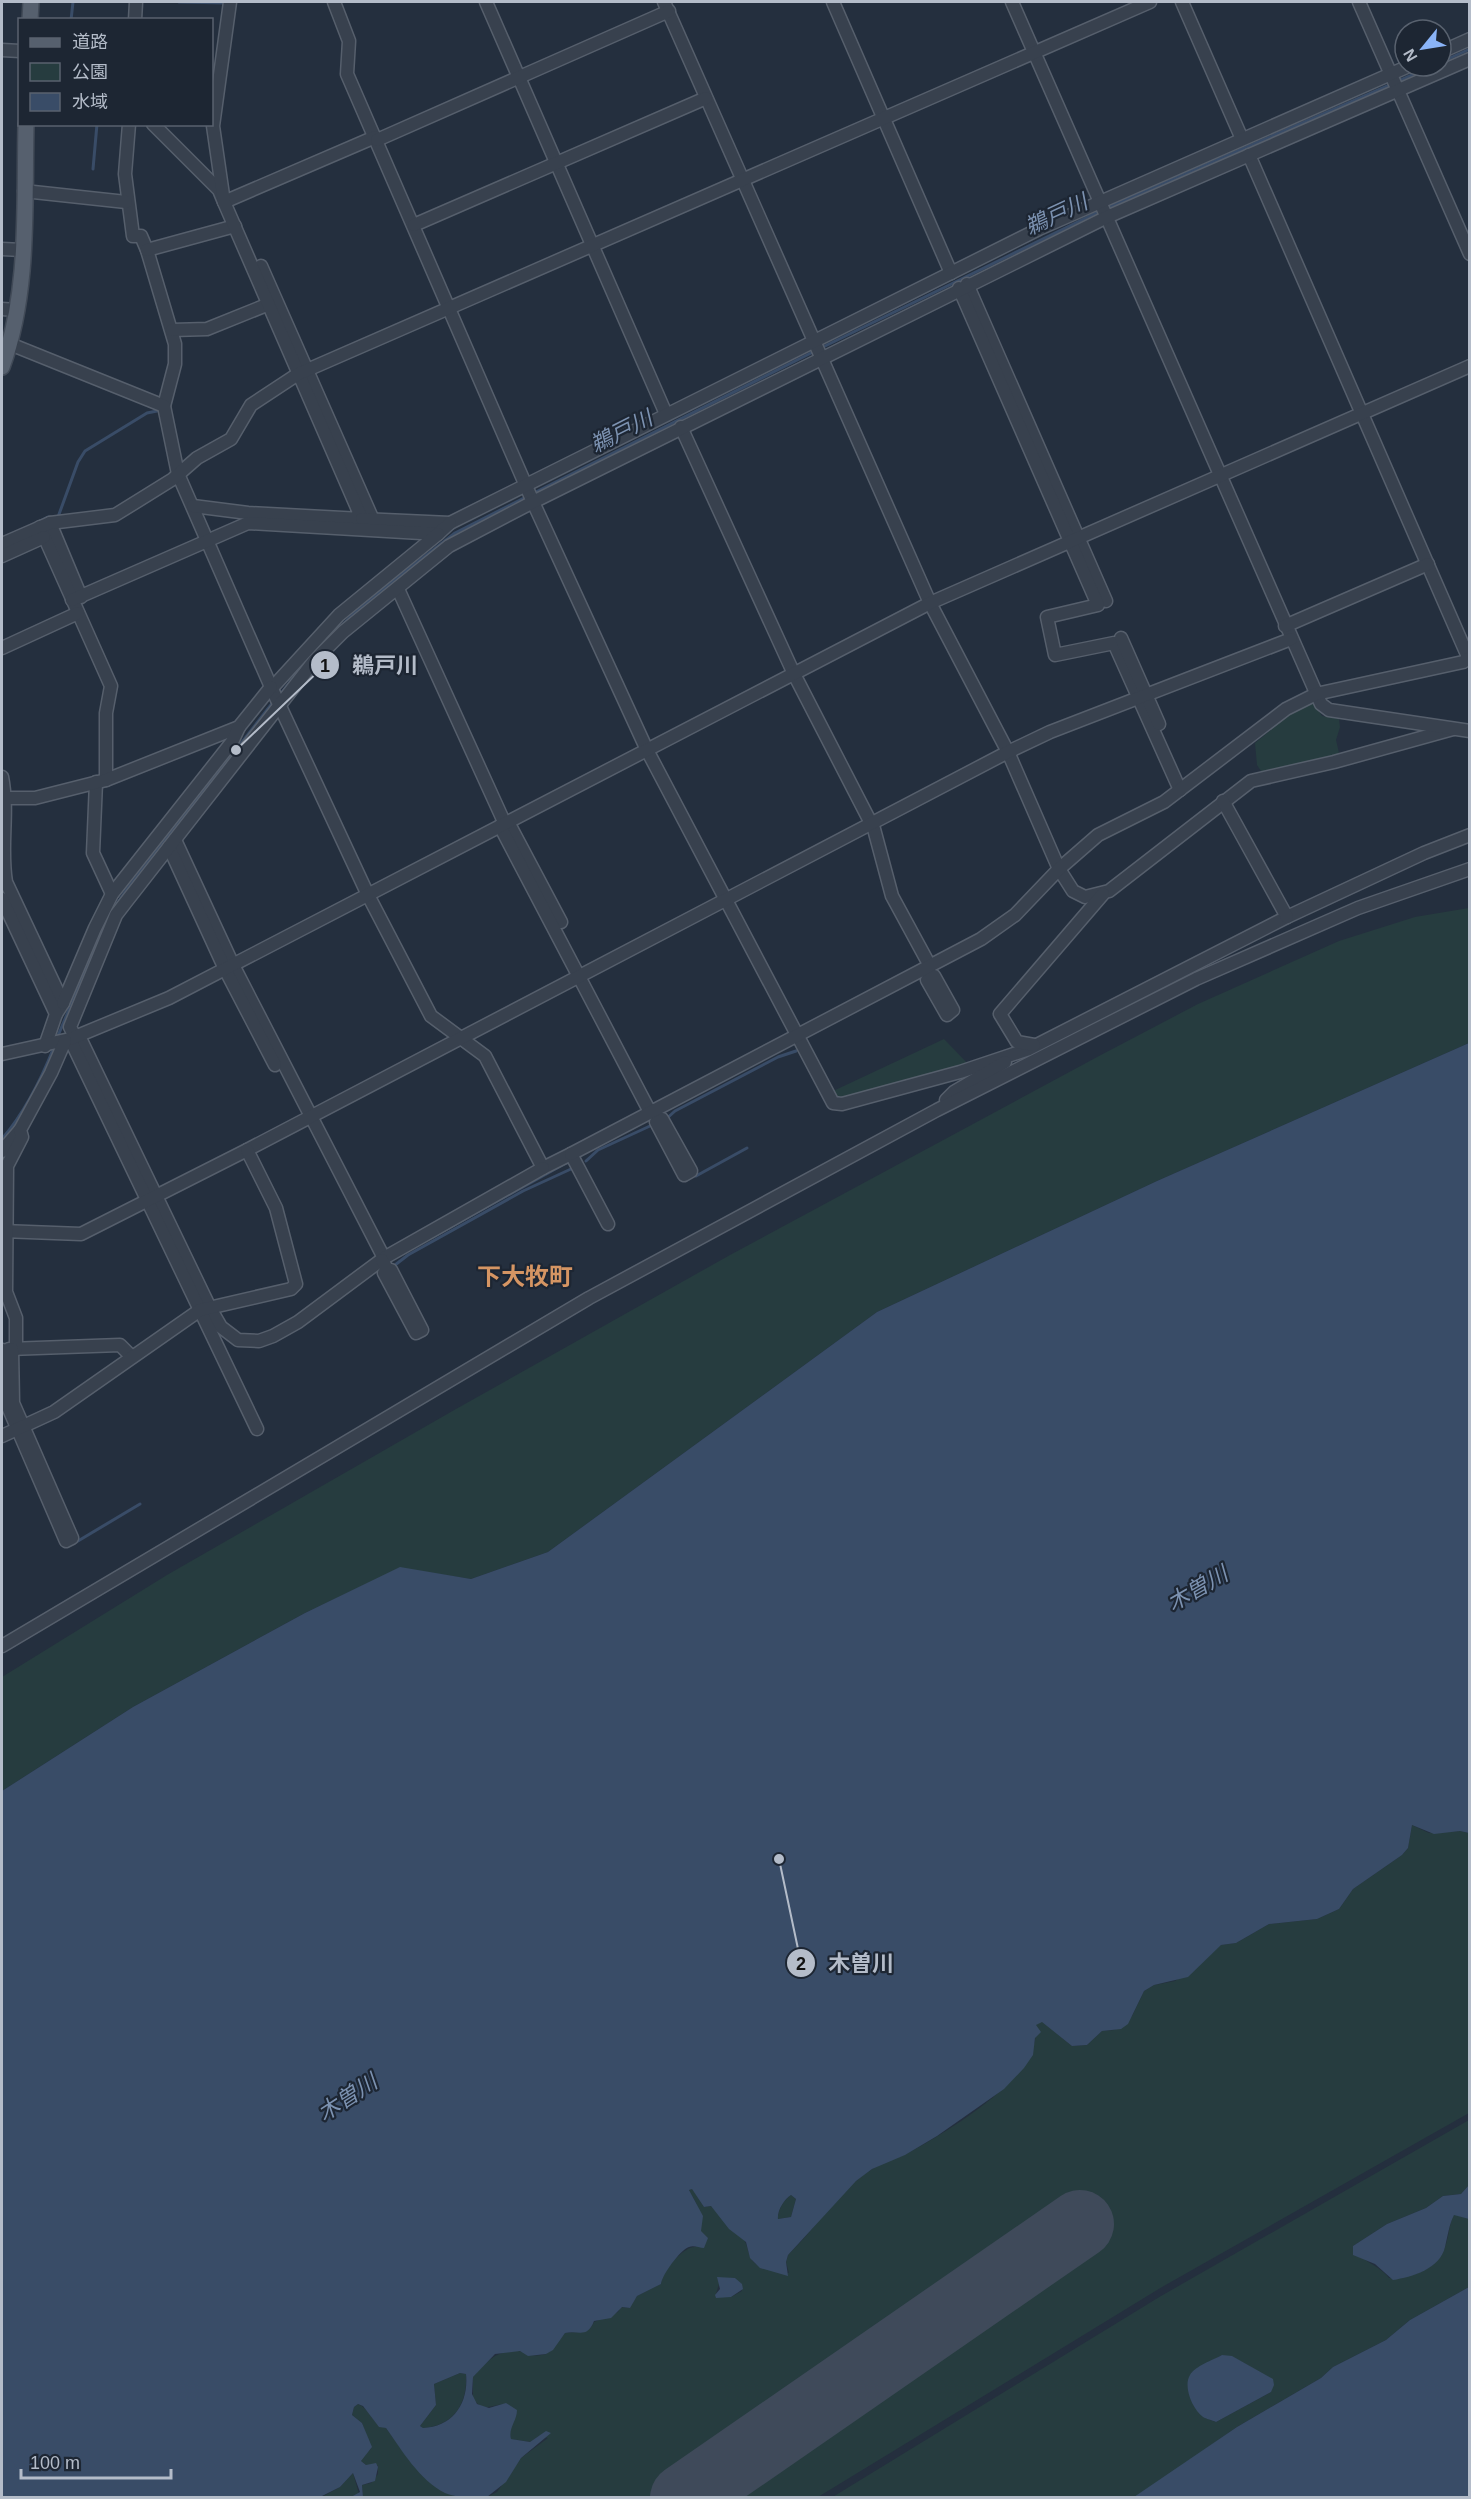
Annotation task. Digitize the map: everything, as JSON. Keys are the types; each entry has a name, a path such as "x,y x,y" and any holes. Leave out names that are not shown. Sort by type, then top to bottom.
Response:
{"main road":[{"path":"30,18 31,2"},
{"path":"2,367 10,344 9,309 22,250 26,126"}],"street":[{"path":"135,18 136,2"},
{"path":"230,2 213,126 235,226 302,373"},
{"path":"333,2 349,41 346,74 450,307 529,493 647,750 833,1103 842,1104 960,1072 1033,1047"},
{"path":"486,2 560,162 669,413"},
{"path":"493,2 522,77"},
{"path":"833,2 887,116"},
{"path":"841,2 954,271"},
{"path":"1012,2 1321,704 1329,710 1438,724 1470,731"},
{"path":"2,544 45,529 115,514 178,474 196,458 231,439 250,405 302,373 1150,2"},
{"path":"1182,2 1245,138"},
{"path":"1190,2 1245,138"},
{"path":"1359,2 1470,254"},
{"path":"228,200 522,77 666,6 930,603 1008,752 1059,869 1079,897 1102,894"},
{"path":"1453,47 1470,39"},
{"path":"2,50 18,51"},
{"path":"4,798 35,798 101,781 239,727 343,632 449,546 529,493 669,413 963,286 1103,209 1245,138 1395,82 1470,59"},
{"path":"8,1349 16,1318 6,1292 4,1231 7,1166 5,1154 22,1137 20,1130 51,1073 116,915 172,844 275,695 339,615 450,523 529,493 678,429 954,271 1103,209 1252,154 1395,82 1398,78"},
{"path":"414,225 706,98"},
{"path":"129,126 125,174 126,202 132,236 141,236 147,250 172,330 175,364 164,406 178,474 275,695 368,895 431,1016 486,1056 543,1168"},
{"path":"155,126 228,200 368,519"},
{"path":"1252,154 1365,411 1470,640"},
{"path":"24,191 126,202"},
{"path":"147,250 235,226"},
{"path":"2,249 22,250"},
{"path":"963,286 1074,538 1106,601"},
{"path":"172,330 207,329 269,304"},
{"path":"10,344 164,406"},
{"path":"2,1054 64,1041 169,998 930,603 1470,366"},
{"path":"205,1309 229,1336 238,1340 259,1341 298,1322 383,1263 543,1168 655,1113 797,1035 927,970 1002,925 1059,869 1098,835 1147,813 1286,710 1316,694 1469,659 1365,411"},
{"path":"678,429 791,675 868,826 892,896 927,970"},
{"path":"193,506 248,513 450,523"},
{"path":"74,593 248,523 438,534"},
{"path":"2,556 45,529"},
{"path":"45,529 74,593 78,614 111,686 106,713 93,853 112,894"},
{"path":"1074,538 1098,605 1047,617 1055,655 1114,643 1142,697 1183,788"},
{"path":"1285,626 1428,564"},
{"path":"398,589 504,824 655,1113"},
{"path":"2,648 78,614"},
{"path":"1121,638 1142,697"},
{"path":"4,1231 81,1234 726,901 1008,752 1050,732 1291,639"},
{"path":"56,1014 112,894 232,742 239,727"},
{"path":"1033,1047 1017,1042 1000,1014 1102,894 1223,801 1251,781 1334,762 1453,729"},
{"path":"2,777 3,868 6,882 63,1003"},
{"path":"1223,801 1287,917"},
{"path":"937,1110 954,1092 1033,1047 1287,917 1424,853 1470,835"},
{"path":"172,844 229,967 383,1263"},
{"path":"2,1646 589,1298 937,1110 1196,979 1358,908 1470,869"},
{"path":"2,899 56,1014 64,1041 152,1199 205,1309 257,1429"},
{"path":"2,1436 54,1412 131,1356 205,1309 291,1289 296,1284 276,1208 247,1150"},
{"path":"571,1154 608,1224"},
{"path":"2,1304 8,1320 6,1402 20,1427 72,1538 66,1541 20,1427"},
{"path":"8,1349 120,1345 131,1356"}],"green space":[{"path":"1314,703 1322,716 1339,719 1340,727 1336,740 1340,757 1263,774 1257,765 1255,743 1289,715"},
{"path":"1469,908 1469,1043 1157,1181 877,1312 548,1552 471,1579 400,1568 305,1613 133,1707 2,1791 2,1677 167,1575 730,1255 1198,1004 1339,941 1415,917"},
{"path":"944,1039 969,1065 838,1100 831,1092"},
{"path":"1412,1825 1429,1833 1460,1831 1469,1833 1469,2113 1162,2287 818,2497 487,2497 497,2492 521,2458 548,2438 539,2436 530,2442 511,2439 503,2404 483,2408 473,2400 473,2377 487,2362 504,2353 518,2351 532,2355 546,2354 565,2333 585,2331 594,2322 618,2312 621,2307 629,2308 637,2296 661,2284 674,2260 685,2250 696,2247 701,2218 689,2191 692,2188 704,2207 711,2206 742,2237 750,2256 757,2265 789,2273 786,2262 788,2255 856,2181 879,2165 905,2154 946,2131 990,2100 1010,2082 1025,2063 1034,2044 1035,2025 1042,2021 1072,2046 1087,2045 1102,2031 1114,2030 1132,2016 1144,1991 1154,1985 1175,1981 1221,1945 1236,1943 1269,1924 1317,1919 1339,1909 1353,1889 1402,1855 1408,1848","holes":["729,2278 735,2278 742,2291 731,2297 716,2294 719,2284"]},
{"path":"1469,2120 1469,2185 1461,2194 1443,2196 1426,2208 1387,2224 1353,2246 1361,2256 1389,2278 1406,2276 1422,2271 1436,2262 1446,2243 1454,2214 1469,2219 1469,2287 1410,2320 1386,2340 1333,2367 1321,2378 1237,2427 1141,2494 1134,2498 831,2498 1161,2296","holes":["1222,2355 1257,2372 1271,2392 1216,2422 1203,2417 1191,2373"]},
{"path":"791,2195 796,2199 791,2217 778,2219 782,2206"},
{"path":"460,2373 466,2374 466,2385 457,2411 443,2423 423,2428 420,2426 436,2405 434,2384"},
{"path":"358,2404 377,2423 386,2428 420,2472 441,2488 468,2497 363,2497 362,2485 371,2483 378,2474 378,2465 366,2465 361,2461 371,2449 362,2423 352,2415 354,2407"},
{"path":"353,2473 359,2494 351,2497 320,2498 340,2487"}],"water":[{"path":"1469,1043 1469,1833 1460,1831 1434,1834 1412,1825 1408,1848 1402,1855 1353,1889 1339,1909 1317,1919 1269,1924 1236,1943 1221,1945 1188,1977 1154,1985 1144,1991 1128,2024 1121,2029 1102,2031 1087,2045 1072,2046 1042,2022 1036,2025 1041,2032 1035,2038 1033,2055 1004,2089 937,2136 905,2155 872,2169 856,2181 788,2255 786,2262 788,2276 760,2268 750,2258 746,2242 729,2229 711,2206 704,2207 692,2189 689,2190 703,2216 701,2231 708,2238 704,2248 693,2246 685,2249 672,2263 661,2284 637,2296 630,2308 622,2307 611,2318 594,2321 585,2332 565,2333 553,2350 546,2354 528,2356 520,2351 495,2354 473,2377 472,2394 477,2404 489,2408 506,2403 517,2410 511,2439 530,2442 546,2431 551,2433 521,2458 506,2482 487,2497 455,2496 436,2488 412,2464 386,2428 379,2427 363,2406 358,2404 354,2407 352,2415 362,2423 372,2447 361,2461 366,2465 376,2463 378,2467 375,2481 362,2485 363,2497 351,2497 360,2492 353,2473 340,2487 320,2497 2,2497 2,1791 133,1707 305,1613 400,1567 471,1579 548,1552 877,1312 1157,1181","holes":["791,2195 796,2199 791,2217 778,2219 782,2206","460,2373 466,2374 466,2385 465,2395 457,2412 434,2427 420,2426 436,2405 434,2384"]},
{"path":"1469,2185 1469,2219 1454,2215 1442,2255 1424,2271 1393,2280 1375,2264 1353,2255 1353,2246 1387,2224 1426,2208 1443,2196 1461,2194"},
{"path":"717,2277 735,2278 742,2284 743,2289 731,2297 716,2298 715,2295 720,2289"},
{"path":"1469,2287 1469,2497 1134,2497 1237,2427 1321,2378 1333,2367 1386,2340 1410,2320"},
{"path":"1222,2355 1232,2356 1273,2379 1274,2385 1271,2392 1216,2422 1204,2418 1195,2409 1188,2391 1188,2380 1196,2369"}],"waterway":[{"path":"71,18 73,2"},
{"path":"179,2 226,3"},
{"name":"鵜戸川","path":"1453,57 1470,49"},
{"name":"鵜戸川","path":"1398,81 1405,78"},
{"name":"鵜戸川","path":"1106,208 1392,84"},
{"path":"93,169 97,126"},
{"name":"鵜戸川","path":"821,348 1100,211"},
{"name":"鵜戸川","path":"532,494 815,351"},
{"path":"58,517 78,462 85,451 147,413 157,411"},
{"name":"鵜戸川","path":"279,696 314,652 364,604 455,533 526,497"},
{"path":"36,523 48,517"},
{"name":"鵜戸川","path":"110,914 274,701"},
{"name":"鵜戸川","path":"57,1038 107,920"},
{"name":"鵜戸川","path":"2,1139 32,1095 54,1047"},
{"path":"665,1120 675,1111 778,1057 796,1051"},
{"path":"586,1161 598,1150 650,1126"},
{"path":"696,1176 747,1148"},
{"path":"433,1237 566,1163"},
{"path":"395,1265 408,1255 523,1191 571,1169"},
{"path":"78,1541 140,1504"}],"runway":[{"path":"684,2498 1080,2224"}],"place":[{"name":"鵜戸川","path":"236,750"},
{"name":"木曽川","path":"779,1859"}],"district":[{"name":"下大牧町","path":"525,1277"}]}
